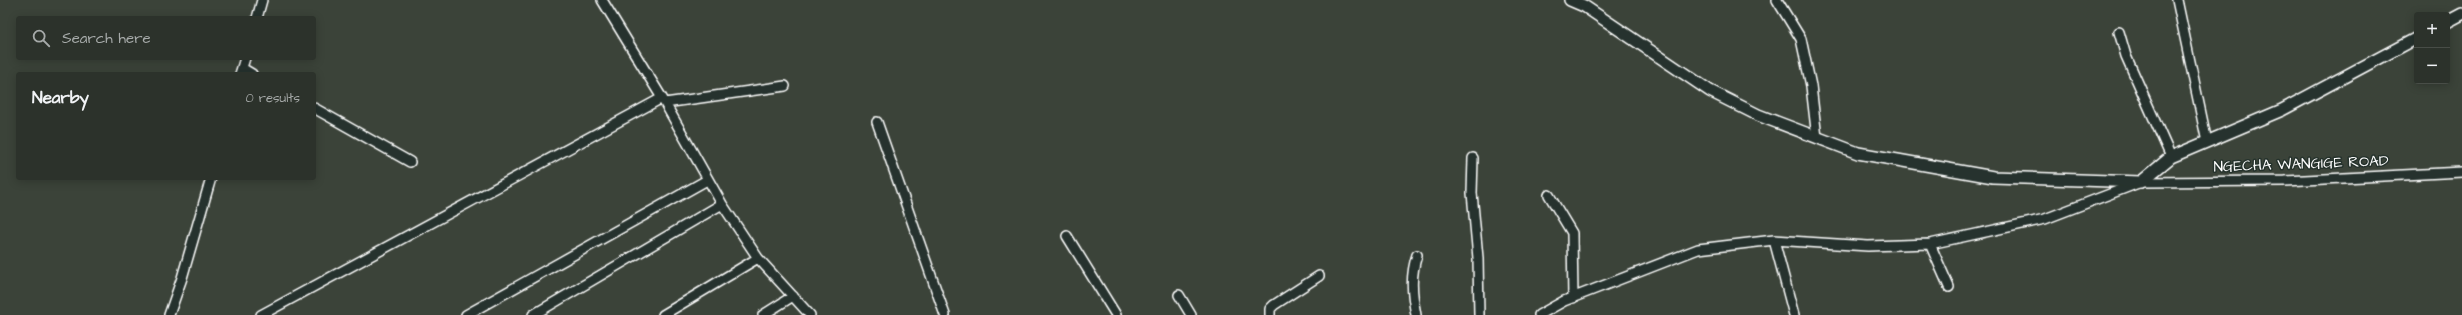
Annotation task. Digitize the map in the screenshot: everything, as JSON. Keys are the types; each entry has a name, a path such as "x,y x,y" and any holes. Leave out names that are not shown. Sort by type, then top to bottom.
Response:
{"main road":[{"path":"1570,0 1584,6 1710,91 1758,115 1858,153 1993,177 2141,182 2171,157 2282,110 2414,40"},
{"path":"2450,20 2462,14"}],"street":[{"path":"258,16 262,0"},
{"path":"602,0 663,101 722,204 758,258 810,315"},
{"path":"1777,0 1792,22 1801,39 1811,86 1817,138"},
{"path":"2177,0 2207,142"},
{"path":"2119,32 2126,56 2171,157"},
{"path":"241,71 244,60"},
{"path":"261,315 663,101 785,86"},
{"path":"316,109 410,162"},
{"path":"877,122 945,315"},
{"path":"1473,158 1472,193 1478,258 1479,315"},
{"name":"NGECHA WANGIGE ROAD","path":"2141,182 2285,181 2462,172"},
{"path":"169,315 182,278 210,180"},
{"path":"466,315 707,180"},
{"path":"1539,315 1573,298 1698,249 1774,240 1868,246 1930,244 2045,219 2141,182"},
{"path":"1549,195 1572,233 1573,298"},
{"path":"533,315 722,204"},
{"path":"1067,236 1116,315"},
{"path":"1774,240 1794,315"},
{"path":"1930,244 1949,286"},
{"path":"1416,315 1411,285 1412,269 1417,256"},
{"path":"663,315 758,258"},
{"path":"1270,315 1270,309 1274,305 1319,276"},
{"path":"1179,295 1191,315"},
{"path":"763,315 793,296"}]}
